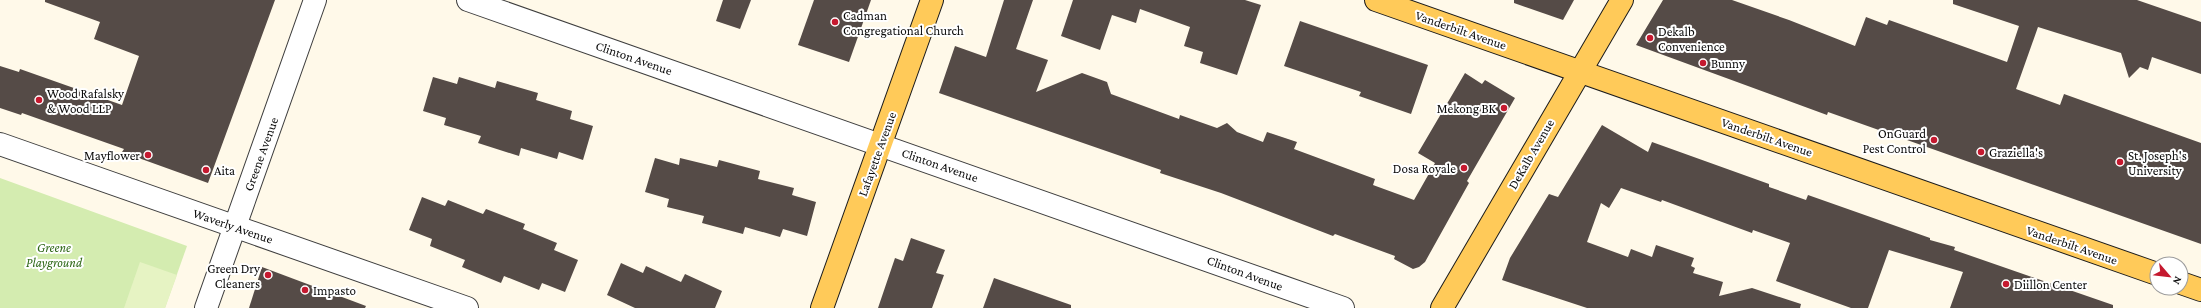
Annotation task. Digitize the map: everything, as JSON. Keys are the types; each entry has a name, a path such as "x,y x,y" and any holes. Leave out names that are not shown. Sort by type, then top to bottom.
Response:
{"main road":[{"name":"Lafayette Avenue","path":"822,308 932,0"},
{"name":"Vanderbilt Avenue","path":"1376,0 2149,271"},
{"name":"DeKalb Avenue","path":"1442,308 1579,71 1622,0"},
{"path":"2189,286 2201,290"}],"street":[{"name":"Greene Avenue","path":"206,308 315,0"},
{"name":"Clinton Avenue","path":"468,0 1343,308"},
{"name":"Waverly Avenue","path":"0,144 467,308"}],"green space":[{"name":"Greene Playground","path":"0,178 187,246 165,308 0,308"},
{"path":"140,262 177,275 165,308 124,308"}],"building":[{"path":"45,0 275,0 208,183 122,152 124,149 22,113 21,115 0,108 0,66 19,72 20,69 122,105 139,56 94,39 100,22 45,2"},
{"path":"723,0 751,0 740,29 716,21"},
{"name":"Cadman Congregational Church","path":"814,0 871,0 849,62 798,45"},
{"path":"1004,0 1033,0 1016,49 1048,60 1036,92 1082,73 1107,82 1111,94 1179,119 1180,115 1217,128 1227,123 1237,132 1263,142 1267,132 1297,142 1294,149 1375,179 1373,185 1414,200 1435,163 1418,153 1465,73 1482,84 1485,80 1515,98 1467,181 1469,183 1425,262 1419,267 1413,269 1394,259 1395,256 1335,234 1333,236 1221,193 1160,173 1161,170 939,93 955,46 986,57"},
{"path":"1073,0 1245,0 1261,5 1237,75 1200,63 1203,52 1184,46 1190,27 1140,9 1136,23 1112,15 1100,50 1061,36"},
{"path":"1514,0 1574,0 1563,20 1514,3"},
{"path":"1663,0 1732,0 1789,20 1855,46 1866,17 1887,25 1889,20 2007,62 2019,26 1953,4 1953,0 2137,0 2201,22 2201,74 2152,57 2148,70 2140,67 2129,78 2121,53 2038,27 2016,89 2060,105 2064,94 2201,143 2201,244 1828,112 1827,115 1636,45"},
{"path":"1300,21 1428,65 1411,114 1359,96 1361,92 1284,66"},
{"path":"433,77 457,84 459,77 495,88 497,81 538,93 536,100 572,111 570,119 593,126 583,160 559,152 557,159 521,148 519,156 478,143 481,136 444,125 446,118 423,111"},
{"path":"1602,125 1648,152 1652,142 1769,184 1769,187 1806,200 1808,195 1930,238 1930,240 1955,247 1954,250 2113,305 2113,308 1950,308 1963,272 1889,250 1868,308 1851,308 1776,281 1790,243 1753,230 1752,233 1662,200 1661,202 1621,188 1609,208 1601,203 1587,242 1628,257 1631,249 1652,257 1656,245 1694,258 1691,266 1695,268 1693,273 1723,282 1719,296 1752,288 1801,304 1800,308 1587,308 1502,280 1510,258 1549,194 1558,197"},
{"path":"655,158 679,165 680,158 717,167 719,160 760,171 758,179 794,188 792,195 816,202 807,236 783,229 780,237 745,227 743,234 702,223 704,216 667,207 669,199 645,192"},
{"path":"422,197 445,206 448,200 483,214 486,209 525,224 523,229 557,243 554,250 578,260 565,292 542,283 539,290 504,276 501,283 462,267 465,260 430,246 432,239 409,230"},
{"path":"911,238 945,250 936,273 944,275 932,308 878,308 895,258 903,261"},
{"path":"621,263 643,273 646,266 681,282 685,274 722,291 715,308 635,308 607,295"},
{"path":"262,267 366,306 365,308 249,308"},
{"path":"994,278 1071,305 1071,308 983,308"}],"place":[{"name":"Cadman Congregational Church","path":"835,22"},
{"name":"Dekalb Convenience","path":"1650,38"},
{"name":"Bunny","path":"1703,63"},
{"name":"Wood Rafalsky & Wood LLP","path":"39,100"},
{"name":"Mekong BK","path":"1504,108"},
{"name":"OnGuard Pest Control","path":"1934,140"},
{"name":"Graziella's","path":"1981,152"},
{"name":"Mayflower","path":"148,155"},
{"name":"St. Joseph's University","path":"2120,162"},
{"name":"Dosa Royale","path":"1464,168"},
{"name":"Aita","path":"206,170"},
{"name":"Green Dry Cleaners","path":"268,275"},
{"name":"Diillon Center","path":"2006,284"},
{"name":"Impasto","path":"305,290"}]}
